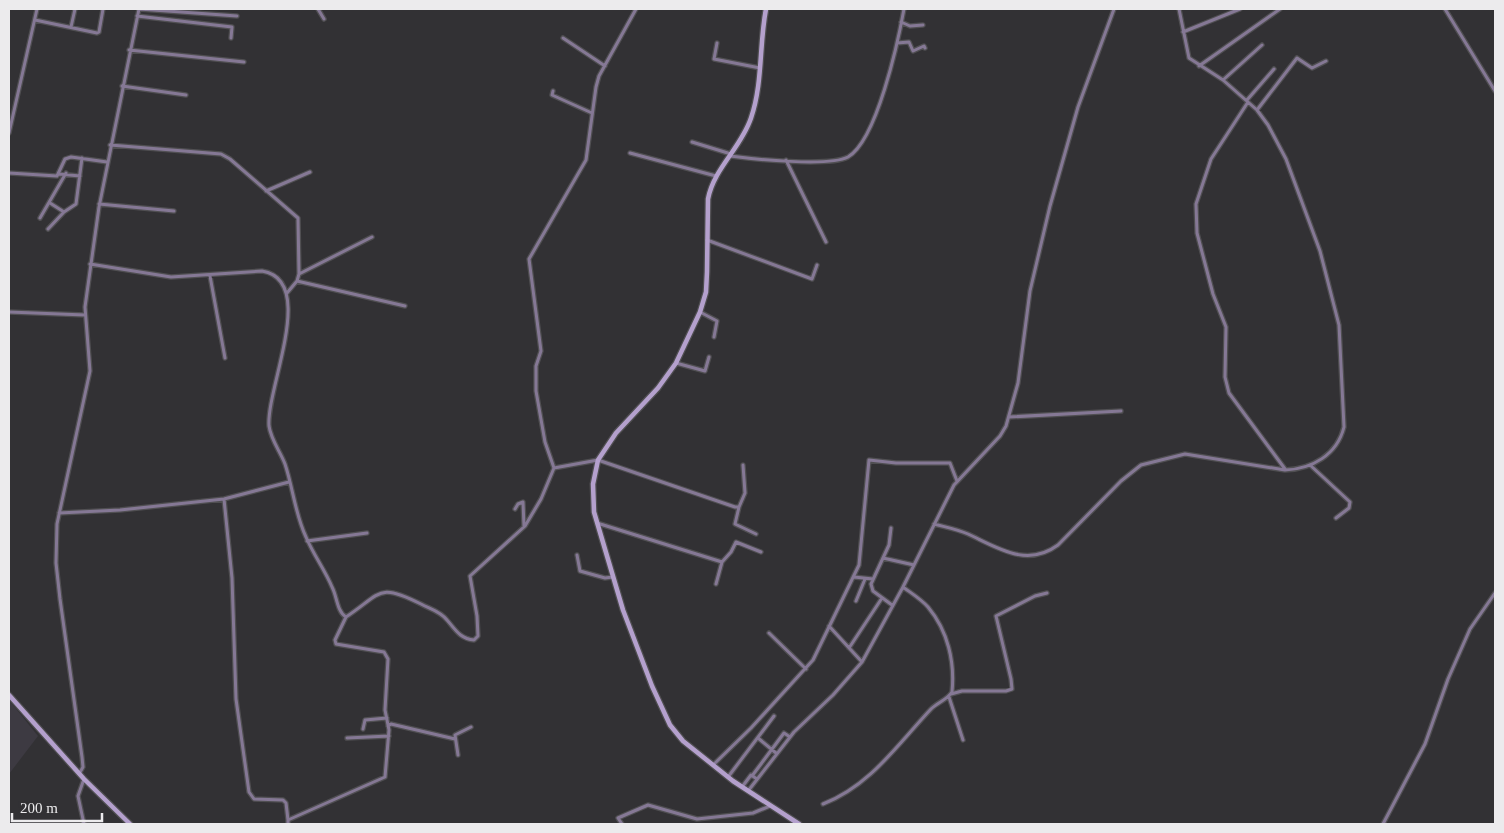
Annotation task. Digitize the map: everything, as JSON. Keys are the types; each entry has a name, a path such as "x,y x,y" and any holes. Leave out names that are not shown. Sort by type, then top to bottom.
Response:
{"street":[{"path":"9,133 37,9"},
{"path":"71,27 76,9"},
{"path":"35,20 99,32 103,9"},
{"path":"80,774 83,767 82,757 56,563 59,513 90,371 85,315 90,264 106,162 129,50 139,9 237,16"},
{"path":"318,9 324,19"},
{"path":"224,499 232,578 236,699 249,792 254,799 284,800 288,822 342,794 382,780 387,771 389,736 386,655 384,652 336,644 335,640 346,618 375,596 386,591 396,592 442,614 459,634 468,640 474,640 478,636 477,616 470,576 525,526 542,499 554,468 545,442 536,391 536,366 541,351 529,259 586,160 596,87 605,66 636,9"},
{"path":"766,9 758,93 750,121 716,176 708,199 706,292 700,312 676,363 658,388 616,433 598,460 592,496 596,522 623,610 662,710 683,741 712,765 742,788 800,824"},
{"path":"692,142 730,155 786,160 832,160 849,156 866,137 878,106 897,43 904,9"},
{"path":"747,791 790,737 862,662 903,587 943,503 957,481 1000,436 1009,417 1018,383 1030,291 1050,206 1078,107 1114,9"},
{"path":"934,524 967,533 988,545 1010,552 1035,556 1047,553 1058,544 1121,480 1141,465 1185,454 1285,470 1319,462 1337,445 1344,427 1340,325 1320,251 1286,159 1268,125 1248,101 1223,80 1189,58 1179,9"},
{"path":"1183,32 1240,9"},
{"path":"1200,66 1280,9"},
{"path":"1445,9 1495,90"},
{"path":"137,16 232,27 231,38"},
{"path":"902,22 910,26 923,26"},
{"path":"1200,66 1264,22"},
{"path":"563,38 605,66"},
{"path":"897,43 909,42 913,51 924,46 925,48"},
{"path":"717,43 714,59 760,68"},
{"path":"1223,80 1262,45"},
{"path":"129,50 244,62"},
{"path":"1257,110 1297,58 1312,68 1326,61"},
{"path":"1274,69 1248,101 1211,159 1196,204 1197,233 1213,294 1226,327 1227,386 1233,399 1285,470"},
{"path":"122,86 186,94"},
{"path":"553,91 552,95 592,113"},
{"path":"110,145 224,154 298,218 299,274 297,281 287,293"},
{"path":"630,154 716,176"},
{"path":"59,174 67,157 106,162"},
{"path":"48,229 64,212 76,204 82,158"},
{"path":"786,160 826,242"},
{"path":"266,191 310,172"},
{"path":"9,173 66,173 80,176"},
{"path":"40,218 66,173"},
{"path":"50,203 64,212"},
{"path":"99,204 174,211"},
{"path":"299,274 372,237"},
{"path":"708,240 812,279 817,265"},
{"path":"90,264 171,277 210,276 236,272 269,272 281,280 287,293 288,318 276,374 269,425 290,482 294,504 307,540 332,586 341,613 346,618"},
{"path":"210,276 225,358"},
{"path":"297,281 405,306"},
{"path":"9,312 85,315"},
{"path":"700,312 717,321 714,337"},
{"path":"676,363 705,371 709,357"},
{"path":"1009,417 1121,411"},
{"path":"554,468 598,460 739,507"},
{"path":"712,765 813,660 853,577 862,553 869,460 896,463 950,463 957,481"},
{"path":"743,465 745,493 735,524 756,534"},
{"path":"1310,465 1350,502 1349,508 1336,518"},
{"path":"59,513 120,510 224,499 290,482"},
{"path":"515,509 518,504 523,502 525,526"},
{"path":"596,522 722,562"},
{"path":"891,528 890,545 873,579 872,587 892,605"},
{"path":"307,540 367,533"},
{"path":"716,584 722,562 731,552 736,542 761,552"},
{"path":"577,555 580,571 605,578 613,577"},
{"path":"883,558 914,565"},
{"path":"853,577 873,579"},
{"path":"856,601 866,578"},
{"path":"903,587 928,607 948,644 953,665 950,696 963,740"},
{"path":"823,804 841,797 860,784 894,753 934,706 950,696 962,691 1006,691 1012,689 996,616 1035,596 1047,593"},
{"path":"1383,824 1425,744 1448,679 1470,629 1495,593"},
{"path":"849,648 882,598"},
{"path":"829,626 862,662"},
{"path":"769,633 806,669"},
{"path":"9,695 84,779 130,824"},
{"path":"728,777 774,716"},
{"path":"363,729 365,720 387,718"},
{"path":"388,726 391,724 455,739"},
{"path":"458,755 455,734 471,727"},
{"path":"742,788 784,733 790,737"},
{"path":"347,738 389,736"},
{"path":"758,738 776,753"},
{"path":"752,776 756,780"},
{"path":"84,779 78,796 84,824"},
{"path":"622,824 618,818 648,806 697,819 753,813 770,806"},
{"path":"790,824 794,820"}],"shaded area":[{"path":"9,700 38,736 9,774"}]}
